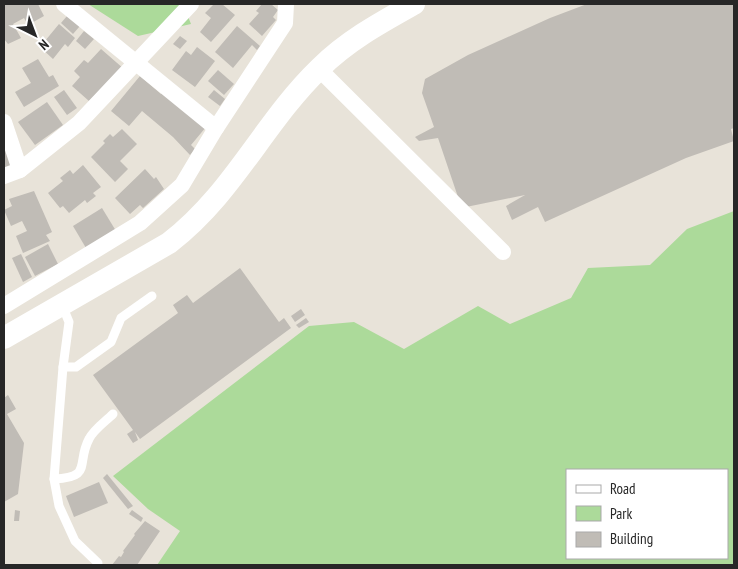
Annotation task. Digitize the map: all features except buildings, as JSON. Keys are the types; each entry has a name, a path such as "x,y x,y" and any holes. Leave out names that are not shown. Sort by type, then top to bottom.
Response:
{"street":[{"path":"64,4 216,128"},
{"path":"4,176 20,170 79,124 134,62 191,4"},
{"path":"4,306 140,223 182,185 216,128 285,23 286,4"},
{"path":"4,338 169,243 193,224 215,201 319,69 363,33 414,4"},
{"path":"319,69 503,252"},
{"path":"4,122 20,170"}],"lane":[{"path":"63,367 76,367 111,342 121,318 152,296"},
{"path":"62,305 69,322 63,367 54,479 59,506 75,541 98,562"},
{"path":"54,479 68,479 83,469 89,439 97,428 113,414"}],"green space":[{"path":"88,4 183,4 191,24 138,36"},
{"path":"734,211 734,565 157,565 180,531 148,509 113,476 309,326 354,322 404,349 478,306 510,324 571,298 588,268 650,265 687,229"}]}
